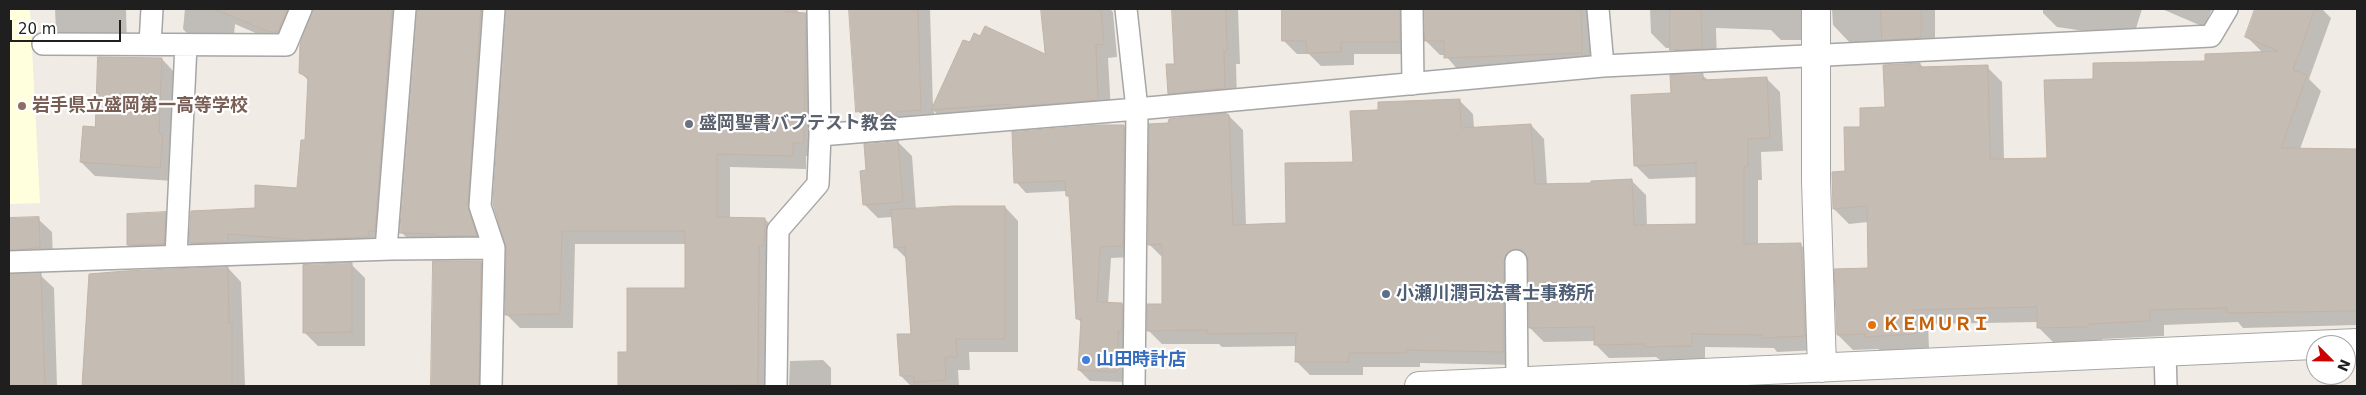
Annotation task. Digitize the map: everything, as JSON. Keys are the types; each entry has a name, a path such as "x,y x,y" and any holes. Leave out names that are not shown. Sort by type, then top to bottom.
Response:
{"street":[{"path":"1816,9 1816,181 1822,368"},
{"path":"1419,386 2357,343"}],"lane":[{"path":"150,44 152,9"},
{"path":"43,44 286,44 302,9"},
{"path":"386,249 405,9"},
{"path":"491,386 494,248 480,206 494,9"},
{"path":"776,386 778,230 818,184 820,135 818,9"},
{"path":"1126,9 1137,109 1134,386"},
{"path":"1412,9 1413,84"},
{"path":"1598,9 1603,66"},
{"path":"820,135 1137,109 1603,66 2211,36 2227,9"},
{"path":"176,256 186,45"},
{"path":"9,262 386,249 494,248"},
{"path":"1516,262 1517,382"},
{"path":"2165,352 2166,386"}],"shaded area":[{"name":"岩手県立盛岡第一高等学校","path":"9,9 30,9 40,203 9,204"}],"building":[{"path":"214,9 288,9 278,32 270,32"},
{"path":"313,9 392,9 375,231 369,231 368,237 303,240 228,234 228,242 189,243 191,211 255,208 255,185 297,188 301,140 305,140 308,77 299,73 300,45"},
{"path":"417,9 481,9 468,205 477,236 434,236 434,234 400,233"},
{"path":"506,9 786,9 786,12 806,13 804,143 793,143 793,156 717,154 717,217 765,218 764,246 759,246 758,385 618,386 618,352 627,352 627,288 685,288 685,231 562,231 560,314 505,315 506,247 493,204"},
{"path":"849,9 918,9 921,110 896,112 896,116 863,119 862,111 856,112"},
{"path":"1041,9 1101,9 1104,44 1096,45 1098,100 1011,107 1010,104 931,110 963,40 970,42 974,33 980,36 985,26 1045,54"},
{"path":"1172,9 1226,9 1227,51 1224,51 1225,88 1168,94 1166,64 1174,64"},
{"path":"1282,9 1400,9 1400,42 1341,42 1341,52 1307,53 1306,41 1282,41"},
{"path":"1424,9 1581,9 1582,53 1444,58 1444,41 1425,41"},
{"path":"1670,9 1701,9 1702,49 1670,50"},
{"path":"1881,9 1921,9 1921,38 1882,40"},
{"path":"2255,9 2315,9 2293,70 2307,75 2281,148 2357,149 2357,311 2227,313 2227,308 2150,310 2150,321 2088,324 2088,327 2037,328 2037,307 1913,310 1915,334 1865,337 1865,334 1837,335 1834,269 1868,268 1867,206 1833,209 1832,172 1845,171 1844,127 1860,127 1860,108 1885,107 1883,65 1920,63 1920,67 1988,65 1990,159 2047,158 2044,80 2093,79 2093,63 2205,61 2205,54 2278,51 2245,37"},
{"path":"98,57 162,58 159,133 163,134 160,168 80,162 83,126 95,127"},
{"path":"1703,74 1703,80 1767,77 1770,138 1748,139 1748,166 1744,167 1744,244 1801,243 1805,336 1762,338 1762,335 1692,334 1692,346 1645,347 1645,344 1594,345 1594,327 1529,328 1528,260 1523,250 1516,249 1509,251 1504,261 1503,352 1406,350 1406,353 1349,353 1349,362 1295,362 1296,333 1207,334 1207,330 1147,331 1147,304 1162,304 1162,244 1148,245 1149,124 1168,123 1169,119 1225,113 1229,115 1233,225 1286,223 1285,163 1353,162 1350,111 1378,110 1378,102 1460,99 1461,128 1531,124 1535,184 1591,183 1591,181 1632,179 1634,225 1696,224 1696,163 1634,166 1631,95 1671,93 1670,75"},
{"path":"1124,125 1123,246 1100,247 1097,302 1122,303 1122,331 1118,331 1117,372 1078,370 1081,319 1076,319 1069,196 1066,196 1065,181 1014,183 1012,132"},
{"path":"898,141 903,202 863,205 860,171 866,170 864,144"},
{"path":"954,206 1005,206 1005,339 956,339 957,357 945,357 946,380 914,382 914,376 900,376 897,334 911,334 905,247 894,248 891,210"},
{"path":"166,212 164,244 127,245 127,214"},
{"path":"39,217 40,248 9,250 9,218"},
{"path":"433,261 481,261 479,386 431,386"},
{"path":"352,263 352,332 303,333 303,265"},
{"path":"228,267 229,323 232,323 232,386 82,386 89,274"},
{"path":"41,273 45,386 9,386 9,274"}],"place":[{"name":"岩手県立盛岡第一高等学校","path":"22,106"},
{"name":"盛岡聖書バプテスト教会","path":"689,124"},
{"name":"小瀬川潤司法書士事務所","path":"1386,294"},
{"name":"ＫＥＭＵＲＩ","path":"1872,325"},
{"name":"山田時計店","path":"1086,360"}]}
